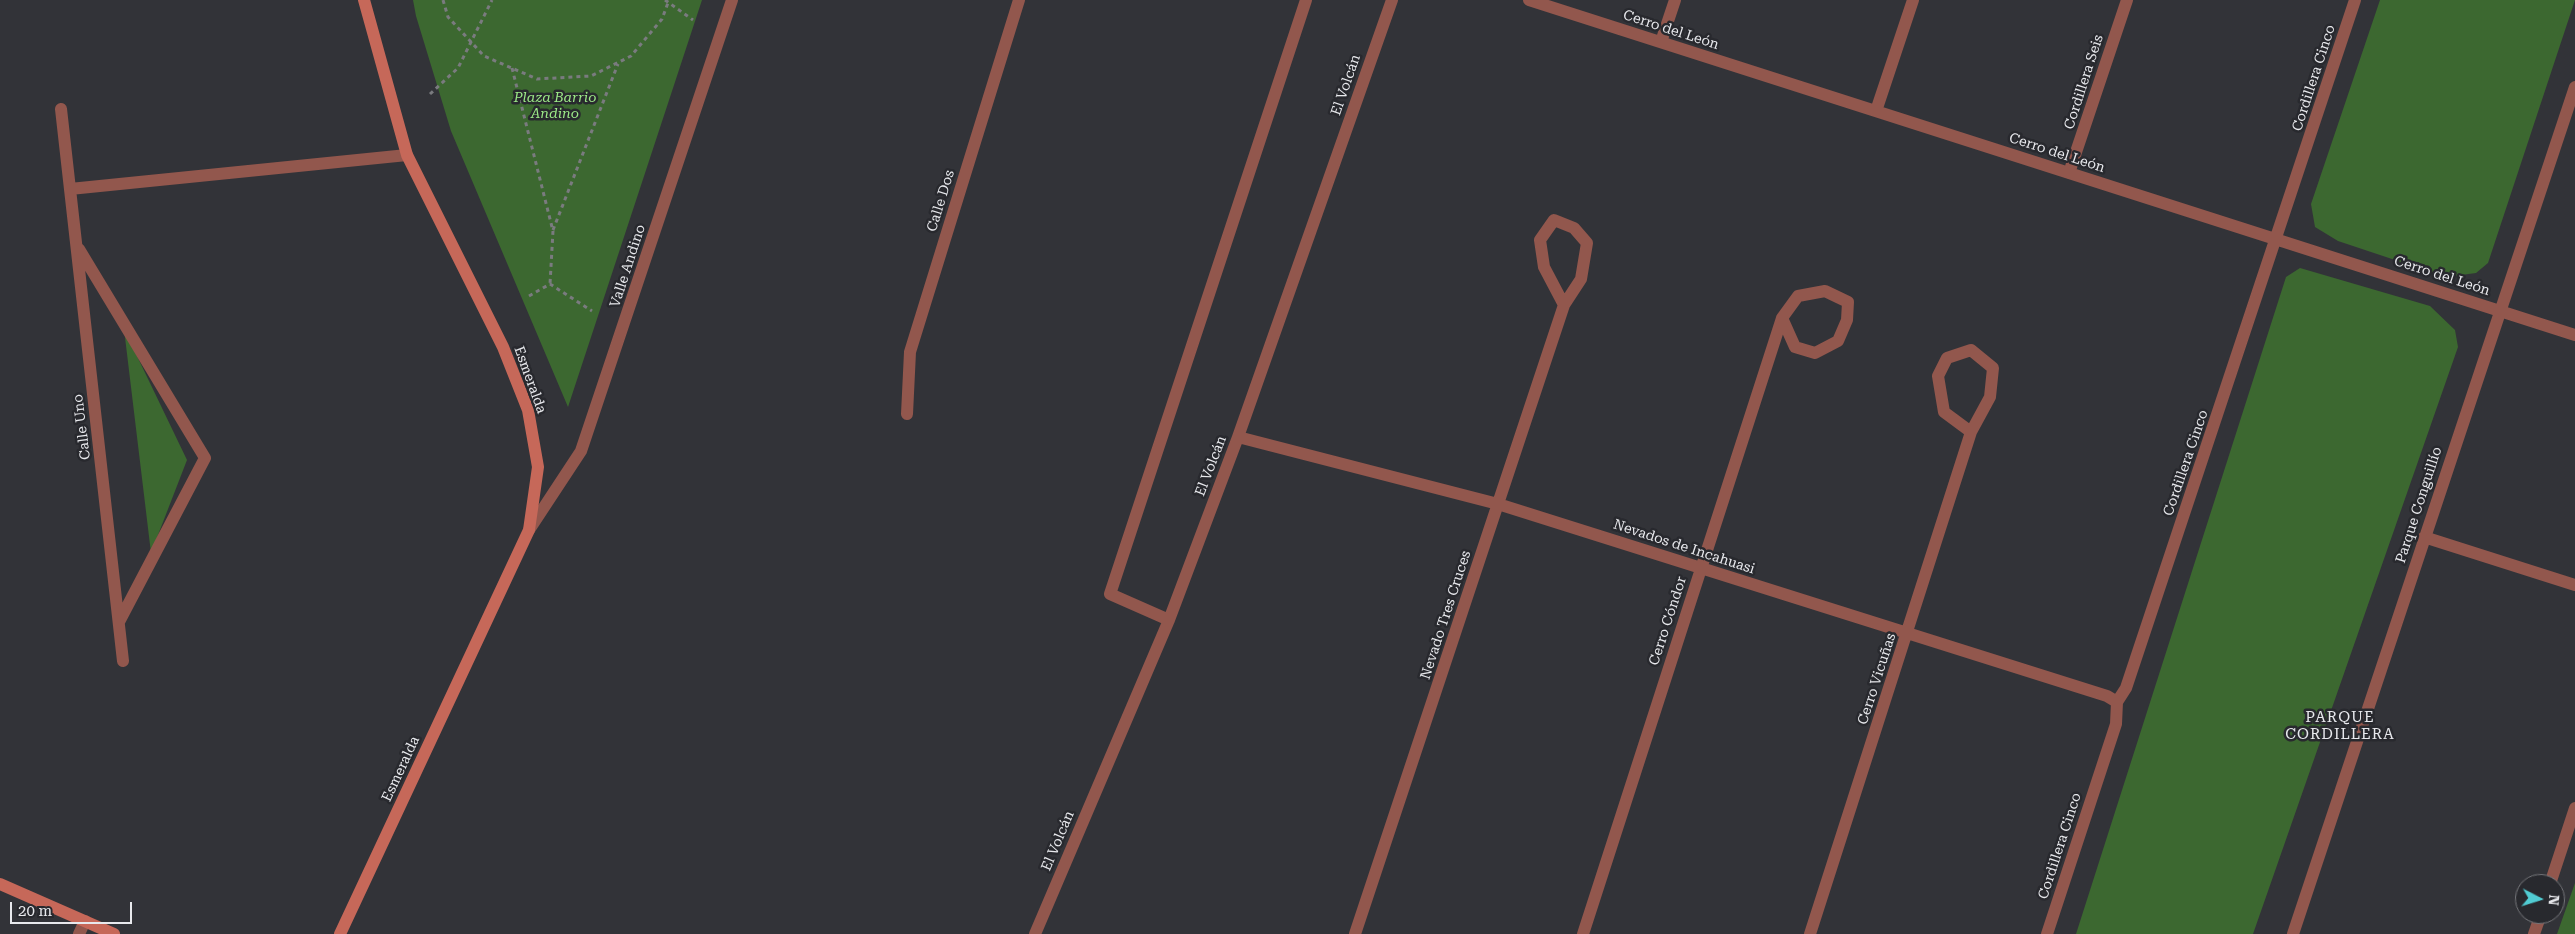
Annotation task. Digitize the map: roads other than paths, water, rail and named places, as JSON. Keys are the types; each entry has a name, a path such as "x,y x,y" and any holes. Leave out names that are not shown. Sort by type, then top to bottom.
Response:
{"street":[{"name":"Esmeralda","path":"340,934 529,530 538,467 528,410 503,347 407,156 364,0"},
{"name":"Valle Andino","path":"529,530 581,451 732,0"},
{"name":"Calle Dos","path":"907,414 910,352 1019,0"},
{"path":"1169,620 1110,594 1306,0"},
{"name":"El Volcán","path":"1035,934 1169,620 1238,437 1392,0"},
{"name":"Cerro del León","path":"1529,0 2575,334"},
{"path":"1662,42 1675,0"},
{"path":"1876,111 1913,0"},
{"name":"Cordillera Seis","path":"2069,173 2127,0"},
{"name":"Cordillera Cinco","path":"2047,934 2116,724 2117,702 2126,688 2356,0"},
{"name":"Parque Conguillío","path":"2293,934 2499,310 2575,87"},
{"name":"Calle Uno","path":"60,109 124,660"},
{"path":"70,189 407,156"},
{"name":"Nevado Tres Cruces","path":"1355,934 1564,305 1581,279 1587,243 1574,228 1554,220 1540,240 1544,267 1564,305"},
{"path":"76,244 205,458 119,622"},
{"name":"Cerro Cóndor","path":"1583,934 1782,318 1798,296 1825,290 1848,302 1847,320 1838,341 1815,353 1795,347 1782,318"},
{"name":"Cerro Vicuñas","path":"1810,934 1971,432 1990,397 1993,368 1971,350 1947,358 1938,376 1944,412 1971,432"},
{"name":"Nevados de Incahuasi","path":"1238,437 1498,504 2107,696 2117,702"},
{"path":"2424,537 2575,585"},
{"path":"2553,874 2575,808"},
{"path":"0,884 114,934"},
{"path":"79,934 85,921"}],"district":[{"name":"PARQUE CORDILLERA","path":"2340,726"}],"park label":[{"name":"Plaza Barrio Andino","path":"555,106"}]}
